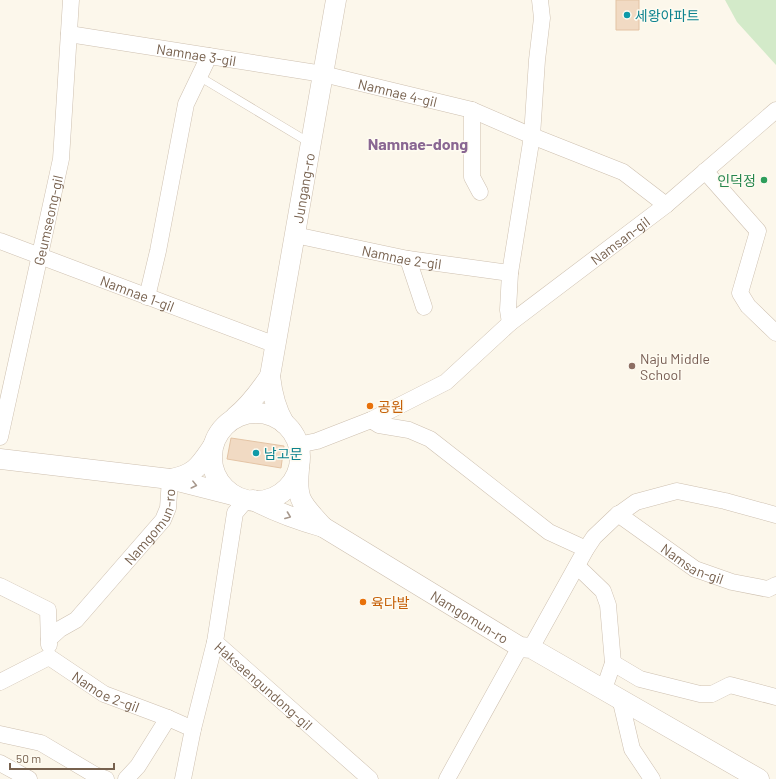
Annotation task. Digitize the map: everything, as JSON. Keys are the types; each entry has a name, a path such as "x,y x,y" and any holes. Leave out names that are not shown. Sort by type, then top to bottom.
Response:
{"street":[{"name":"Geumseong-gil","path":"0,437 61,159 71,0"},
{"name":"Jungang-ro","path":"270,376 336,0"},
{"path":"510,323 508,310 510,273 532,136 537,60 542,18 540,0"},
{"name":"Namnae 3-gil","path":"69,34 323,74"},
{"path":"147,297 158,251 186,104 210,56"},
{"name":"Namnae 4-gil","path":"323,74 472,110 532,136 623,172 666,205"},
{"path":"472,110 472,177 480,192"},
{"name":"Namsan-gil","path":"299,454 317,441 371,420 446,382 510,323 666,205 776,110"},
{"path":"705,171 758,231 740,293 748,306 776,333"},
{"name":"Namnae 2-gil","path":"295,235 408,259 510,273"},
{"name":"Namnae 1-gil","path":"0,241 276,345"},
{"path":"408,259 424,307"},
{"path":"170,479 184,477 192,472 204,460 219,433 228,422 247,408 270,376"},
{"path":"270,376 274,403 284,423 294,434 299,454 299,498 323,527"},
{"path":"228,422 241,415 256,413 271,416 284,423"},
{"path":"371,420 379,425 408,430 430,439 549,532 586,549"},
{"path":"213,446 212,460 215,474 222,486 273,511 323,527"},
{"path":"170,479 261,501 274,497 286,489 295,478 299,454"},
{"name":"Namgomun-ro","path":"0,459 170,479 168,508 163,520 76,620 60,629 49,638"},
{"path":"447,779 586,549 594,537 618,514 636,502 676,491 725,501 776,516"},
{"name":"Haksaengundong-gil","path":"244,498 235,513 214,642 370,779"},
{"name":"Namsan-gil","path":"618,514 696,569 732,582 768,589 776,585"},
{"name":"Namgomun-ro","path":"323,527 525,648 612,694 759,779"},
{"path":"577,566 603,591 608,605 613,663 612,694 632,749 652,779"},
{"path":"0,586 48,610 49,638 49,657 0,682"},
{"path":"183,779 193,729 214,642"},
{"name":"Namoe 2-gil","path":"49,657 104,694 193,729"},
{"path":"613,663 640,679 700,694 712,694 730,685 776,697"},
{"path":"126,779 138,766 168,718"},
{"path":"0,734 41,743 96,775 106,779"},
{"path":"0,763 29,779"}],"lane":[{"name":"Namnae 3-gil","path":"200,77 310,143"}],"green space":[{"path":"725,0 776,0 776,65 737,22"}],"building":[{"name":"세왕아파트","path":"616,0 639,0 639,30 616,30"},
{"name":"남고문","path":"231,438 284,446 281,468 227,459"}],"place":[{"name":"세왕아파트","path":"627,15"},
{"name":"인덕정","path":"764,180"},
{"name":"Naju Middle School","path":"632,366"},
{"name":"공원","path":"370,406"},
{"name":"남고문","path":"256,453"},
{"name":"육다발","path":"363,602"}],"district":[{"name":"Namnae-dong","path":"418,143"}]}
